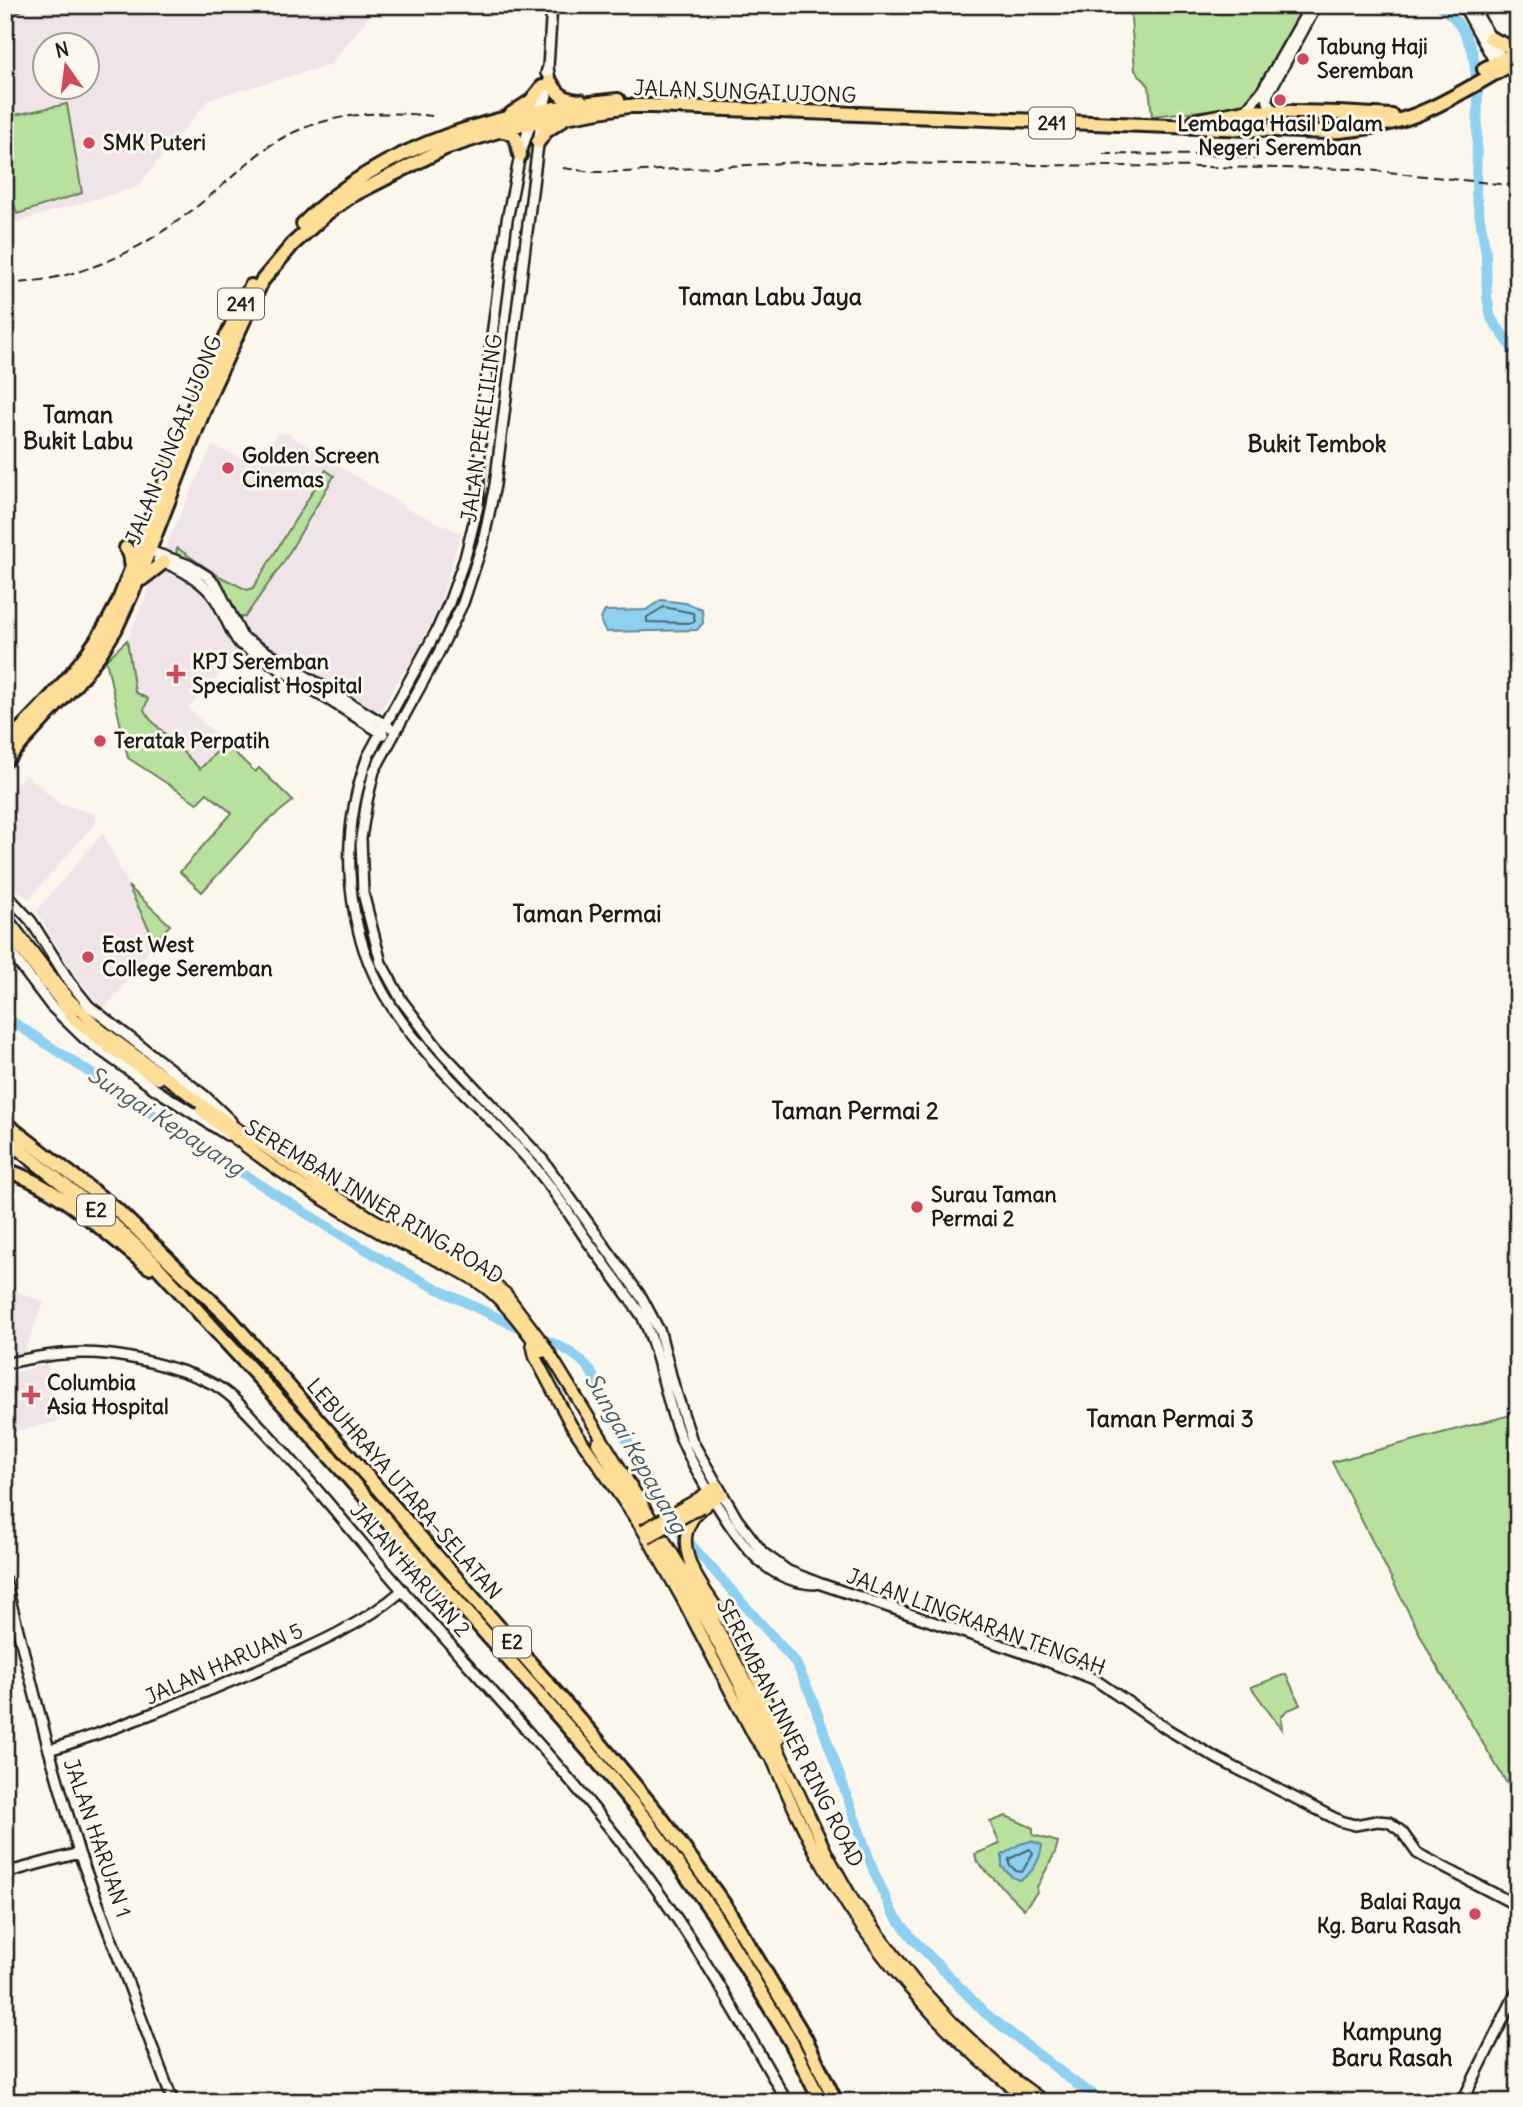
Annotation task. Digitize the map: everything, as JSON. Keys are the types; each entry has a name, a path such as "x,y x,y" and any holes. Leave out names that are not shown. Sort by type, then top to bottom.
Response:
{"highway":[{"path":"1490,38 1505,45 1518,45"},
{"name":"JALAN SUNGAI UJONG","path":"5,761 76,684 115,630 136,584 138,550 152,528 262,281 301,236 327,213 351,196 445,148 500,125 606,101 650,97 1194,121 1327,125 1370,122 1392,116 1467,83 1504,64 1518,51"},
{"path":"520,155 514,136 500,125 524,106 547,78 560,96 569,100 606,101"},
{"name":"JALAN SUNGAI UJONG","path":"537,117 568,116 628,106 651,106 1326,132 1371,128 1394,122 1437,106 1467,83"},
{"path":"1194,121 1245,111 1392,116"},
{"path":"538,142 546,131 568,116"},
{"path":"136,584 150,570 166,560 152,528 136,540 138,550"},
{"name":"JALAN SUNGAI UJONG","path":"5,745 93,649 112,615 132,568 130,554 138,550"},
{"name":"LEBUHRAYA UTARA–SELATAN","path":"5,1123 116,1209 229,1318 599,1742 660,1816 724,1904 805,2038 836,2102"},
{"name":"LEBUHRAYA UTARA–SELATAN","path":"5,1138 134,1242 312,1436 588,1750 647,1822 713,1913 791,2042 821,2102"},
{"path":"5,1170 56,1195 180,1291"}],"main road":[{"path":"5,916 73,1018 107,1046 199,1108 223,1128 242,1137"},
{"path":"5,929 68,999 100,1028 242,1137"},
{"name":"SEREMBAN INNER RING ROAD","path":"242,1137 270,1151 375,1220 485,1277 506,1294 523,1314 732,1672 853,1900 888,1949 954,2024 989,2058 1045,2102"},
{"name":"SEREMBAN INNER RING ROAD","path":"242,1137 280,1171 379,1232 455,1269 486,1288 508,1309 550,1359"},
{"path":"530,1337 535,1357 571,1425 645,1534 755,1738 780,1763"},
{"path":"645,1534 715,1492"},
{"path":"698,1504 685,1540 689,1560 748,1660 768,1704 780,1763"},
{"name":"SEREMBAN INNER RING ROAD","path":"780,1763 816,1853 849,1909 906,1984 945,2029 992,2072 1031,2102"},
{"path":"992,2072 1019,2102"},
{"path":"1028,2089 1051,2102"}],"street":[{"path":"5,8 19,5"},
{"path":"537,117 547,78 552,5"},
{"path":"1273,111 1267,96 1273,78 1311,5"},
{"path":"1245,111 1273,78 1317,5"},
{"path":"1463,5 1504,64"},
{"path":"1472,5 1504,64"},
{"name":"JALAN PEKELILING","path":"392,735 438,654 463,603 482,542 495,485 535,179 537,117"},
{"name":"JALAN PEKELILING","path":"382,729 449,603 465,558 478,506 481,420 488,353 515,176 520,155 537,117"},
{"path":"515,176 526,170 535,179"},
{"path":"138,550 166,560 208,590 240,643 392,735"},
{"name":"JALAN LINGKARAN TENGAH","path":"382,729 361,774 350,840 354,906 374,976 407,1028 543,1177 642,1316 651,1338 678,1433 715,1492 763,1553 788,1571 821,1584 1094,1679 1167,1729 1216,1758 1340,1821 1355,1825 1382,1821 1392,1824 1424,1857 1518,1906"},
{"name":"JALAN LINGKARAN TENGAH","path":"392,735 374,771 361,838 363,892 369,924 386,973 421,1028 543,1160 642,1298 660,1332 686,1426 715,1492"},
{"name":"SEREMBAN INNER RING ROAD","path":"5,893 31,921 69,981 89,1006 205,1096 242,1137"},
{"name":"SEREMBAN INNER RING ROAD","path":"5,945 38,992 85,1040 216,1129 242,1137"},
{"path":"642,1316 659,1342 664,1345 660,1351 666,1382 664,1389"},
{"name":"JALAN HARUAN 2","path":"5,1364 51,1354 104,1353 153,1363 211,1383 235,1400 554,1760 635,1861 688,1934 787,2102"},
{"name":"JALAN HARUAN 1","path":"5,1580 79,1853 173,2102"},
{"name":"JALAN HARUAN 5","path":"49,1750 145,1717 282,1659 344,1630 387,1604 402,1590"},
{"path":"5,1873 79,1853"},
{"path":"1462,2102 1518,1989"}],"shaded area":[{"name":"SMK Puteri","path":"69,5 378,5 330,65 209,99 137,187 9,224 5,208 5,20"},
{"path":"278,432 288,434 410,510 461,533 440,603 422,642 376,717 254,642 241,631 214,577 163,552 212,446 252,462 262,460"},
{"name":"KPJ Seremban Specialist Hospital","path":"161,567 179,574 205,593 215,605 229,639 241,653 188,708 225,743 200,770 150,719 135,693 127,640"},
{"path":"25,774 60,804 93,813 97,821 29,899 5,879 5,797"},
{"path":"103,833 155,941 120,991 106,1006 100,1006 71,969 36,911"},
{"name":"Columbia Asia Hospital","path":"5,1287 44,1302 23,1354 5,1358"},
{"name":"Columbia Asia Hospital","path":"47,1364 62,1416 60,1421 5,1434 5,1375"}],"green space":[{"path":"1130,5 1301,5 1304,10 1254,102 1246,106 1152,116 1149,86 1135,70"},
{"path":"67,104 82,193 17,214 5,172 5,117"},
{"path":"326,470 334,476 283,563 245,617 237,617 207,574 176,555 177,548 217,575 247,590 253,588"},
{"path":"127,640 135,692 148,699 144,710 200,769 225,743 255,772 259,768 293,801 264,824 202,892 180,872 232,813 207,793 197,803 128,758 106,660"},
{"path":"128,886 170,925 155,941"},
{"path":"1518,1413 1518,1802 1432,1658 1332,1462"},
{"path":"1286,1674 1300,1705 1286,1711 1281,1717 1282,1730 1251,1687"},
{"path":"1006,1816 1033,1828 1033,1835 1058,1842 1037,1892 1024,1909 977,1862 975,1854 1000,1844 990,1822"}],"water":[{"path":"661,600 685,603 702,609 703,623 697,630 607,632 602,624 605,611 646,610"},
{"path":"1031,1841 1042,1845 1035,1866 1020,1880 1012,1877 1002,1867 1002,1855"}],"waterway":[{"path":"1439,5 1454,18 1464,32 1473,53 1478,92 1476,194 1486,254 1487,297 1491,318 1518,356"},
{"name":"Sungai Kepayang","path":"5,1017 236,1169 377,1256 447,1294 567,1350 581,1360 590,1370 655,1494 679,1531 796,1663 812,1698 874,1872 892,1912 914,1940 985,2013 1078,2085 1107,2102"}],"railway":[{"path":"5,284 36,281 91,268 140,245 187,214 268,147 314,124 372,114 432,116"},
{"path":"1103,154 1221,155 1257,159"},
{"path":"563,168 624,172 802,162 1359,169 1518,186"}],"place":[{"name":"Tabung Haji Seremban","path":"1303,59"},
{"name":"Lembaga Hasil Dalam Negeri Seremban","path":"1280,100"},
{"name":"SMK Puteri","path":"89,143"},
{"name":"Golden Screen Cinemas","path":"228,468"},
{"name":"KPJ Seremban Specialist Hospital","path":"176,674"},
{"name":"Teratak Perpatih","path":"100,741"},
{"name":"East West College Seremban","path":"88,957"},
{"name":"Surau Taman Permai 2","path":"917,1207"},
{"name":"Columbia Asia Hospital","path":"31,1395"},
{"name":"Balai Raya Kg. Baru Rasah","path":"1475,1914"}],"district":[{"name":"Taman Labu Jaya","path":"770,297"},
{"name":"Taman Bukit Labu","path":"78,428"},
{"name":"Bukit Tembok","path":"1317,444"},
{"name":"Taman Permai","path":"587,914"},
{"name":"Taman Permai 2","path":"855,1111"},
{"name":"Taman Permai 3","path":"1170,1419"},
{"name":"Kampung Baru Rasah","path":"1392,2045"}]}
